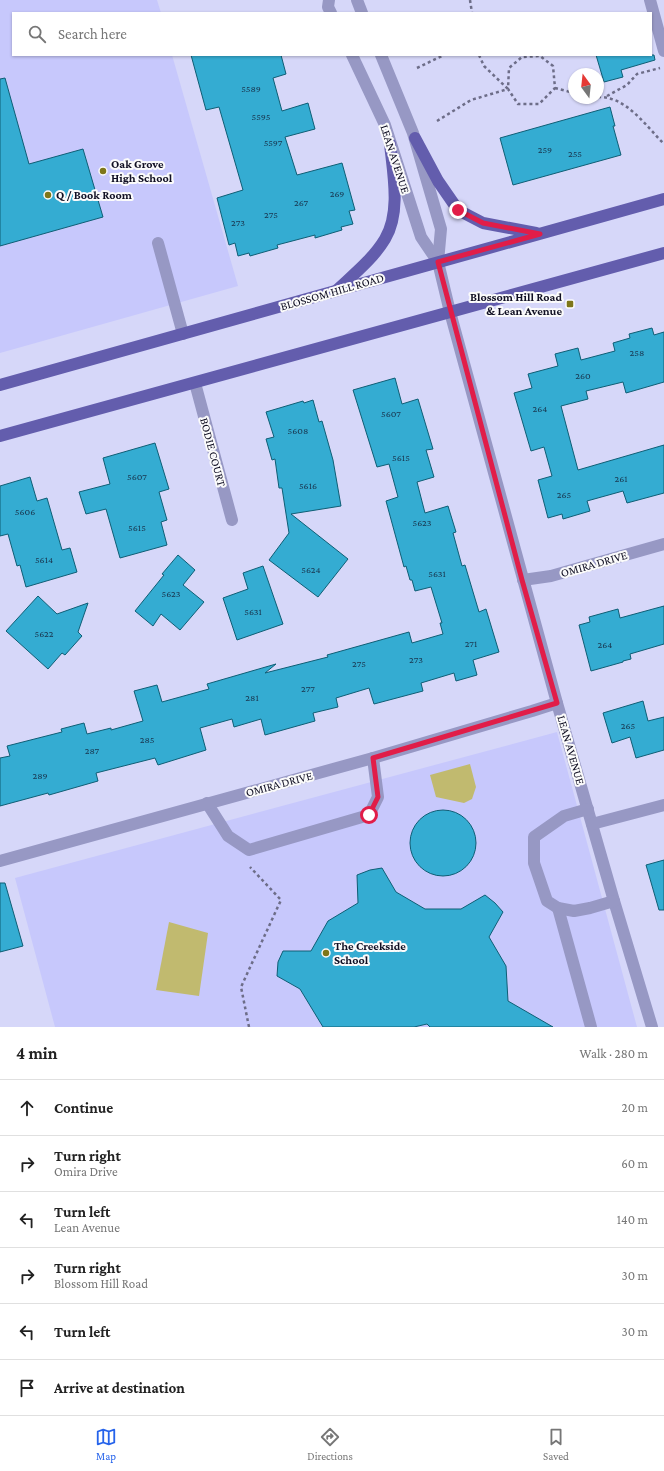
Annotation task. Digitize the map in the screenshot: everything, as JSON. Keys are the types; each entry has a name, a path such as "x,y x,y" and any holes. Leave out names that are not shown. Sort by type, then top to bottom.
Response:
{"main road":[{"path":"415,138 438,181 458,210 483,223 540,234"},
{"path":"335,292 371,257 386,238 393,218 395,190 390,144"},
{"name":"BLOSSOM HILL ROAD","path":"0,385 664,199"},
{"path":"0,436 664,253"}],"street":[{"path":"329,0 328,7 330,12"},
{"path":"357,0 362,12"},
{"path":"650,0 664,51"},
{"name":"LEAN AVENUE","path":"352,56 385,125 420,237 438,262"},
{"name":"LEAN AVENUE","path":"381,56 415,138 441,232 438,262 450,312 522,580 614,901 652,1027"},
{"path":"158,243 183,334"},
{"name":"BODIE COURT","path":"194,383 232,520"},
{"name":"OMIRA DRIVE","path":"522,580 551,576 664,544"},
{"name":"OMIRA DRIVE","path":"0,861 373,758 557,703"},
{"path":"207,803 228,836 249,850 369,815 378,797 373,758"},
{"path":"592,824 664,805"},
{"path":"588,810 564,816 534,837 534,863 547,901 558,908 574,912 614,901"},
{"path":"558,908 591,1027"}],"path":[{"path":"470,0 472,12"},
{"path":"417,68 442,56"},
{"path":"479,56 484,66 508,89 518,104 539,104 556,88"},
{"path":"508,89 509,68 522,57 540,56 553,66 556,88"},
{"path":"604,96 627,85 637,74 664,66"},
{"path":"556,88 568,91"},
{"path":"437,121 471,100 508,89"},
{"path":"607,96 629,108 664,144"},
{"path":"248,865 281,900 241,987 250,1027"}],"shaded area":[{"name":"Oak Grove High School","path":"0,0 157,0 161,12 12,12 12,56 172,56 238,286 0,353"},
{"name":"The Creekside School","path":"557,732 637,1027 55,1027 15,878"},
{"path":"470,764 476,787 472,799 464,803 436,797 430,775"},
{"path":"169,922 208,933 199,996 156,990"}],"building":[{"path":"654,55 655,60 621,70 623,77 604,82 604,68 600,68 596,56"},
{"path":"191,56 281,56 286,74 273,78 282,111 308,103 315,129 285,137 297,175 342,163 355,210 349,211 353,224 341,227 342,230 315,238 315,235 277,245 278,248 250,256 249,253 238,256 235,243 229,245 217,198 243,190 219,107 206,110"},
{"name":"Q / Book Room","path":"5,78 29,164 83,149 103,217 0,246 0,79"},
{"path":"610,107 615,126 613,126 621,155 513,185 500,138"},
{"path":"652,328 654,335 664,332 664,382 626,393 623,382 586,391 588,399 561,406 578,470 664,445 664,493 627,503 623,491 587,501 590,511 563,519 562,514 548,518 538,480 552,476 544,447 531,451 514,393 532,388 528,374 558,366 555,354 578,348 581,360 615,351 613,343 630,338 629,334"},
{"path":"395,378 402,404 418,399 433,449 426,450 434,477 417,482 425,513 448,506 456,532 453,533 462,566 465,565 479,612 486,609 499,652 473,660 477,675 456,681 454,673 421,683 423,691 374,704 369,688 336,698 338,707 313,713 315,721 265,735 261,719 234,727 232,719 200,728 206,750 158,765 155,758 96,773 98,781 49,795 48,793 0,806 0,758 10,756 7,746 62,732 61,729 84,723 87,734 111,728 111,730 143,721 134,691 157,685 162,702 209,689 207,684 276,664 265,673 328,657 327,655 409,632 412,643 443,634 440,623 442,623 431,587 415,591 406,566 404,567 386,501 398,497 389,464 377,467 353,390"},
{"path":"313,400 319,422 322,421 333,460 341,506 291,514 348,559 318,597 269,560 289,533 282,488 279,488 275,459 272,460 266,439 274,437 266,412 303,401 304,403"},
{"path":"155,443 169,489 159,492 167,520 161,522 167,545 120,558 106,509 86,514 79,492 110,484 103,458"},
{"path":"30,477 37,501 47,498 62,550 70,548 77,572 26,587 20,565 17,566 8,534 0,536 0,486"},
{"path":"178,555 195,570 183,585 204,602 180,630 161,614 153,626 135,611"},
{"path":"263,566 283,624 237,640 223,598 248,589 243,573"},
{"path":"38,596 57,614 88,603 78,632 82,636 65,655 62,653 48,669 6,631"},
{"path":"664,606 664,644 630,654 631,659 623,662 591,671 579,625 590,622 589,617 618,609 620,618"},
{"path":"643,701 648,721 664,717 664,750 636,758 630,737 612,743 603,713"},
{"path":"436,810 450,810 462,815 471,824 476,836 474,856 467,867 450,876 436,876 424,871 415,862 410,850 410,836 415,824 424,815"},
{"path":"664,860 664,910 659,910 646,865"},
{"path":"382,868 396,892 425,909 461,909 485,895 495,903 503,912 489,937 506,966 508,1001 553,1027 430,1027 427,1024 414,1027 323,1027 300,989 277,976 278,962 283,951 311,951 328,921 358,903 357,875 370,870"},
{"path":"0,883 5,883 23,946 0,952"}],"place":[{"name":"Oak Grove High School","path":"103,171"},
{"name":"Q / Book Room","path":"48,195"},
{"name":"Blossom Hill Road & Lean Avenue","path":"570,304"},
{"name":"The Creekside School","path":"326,953"}],"route":[{"path":"369,815 378,797 373,758 557,703 522,580 438,262 540,234 483,223 458,210"}]}
